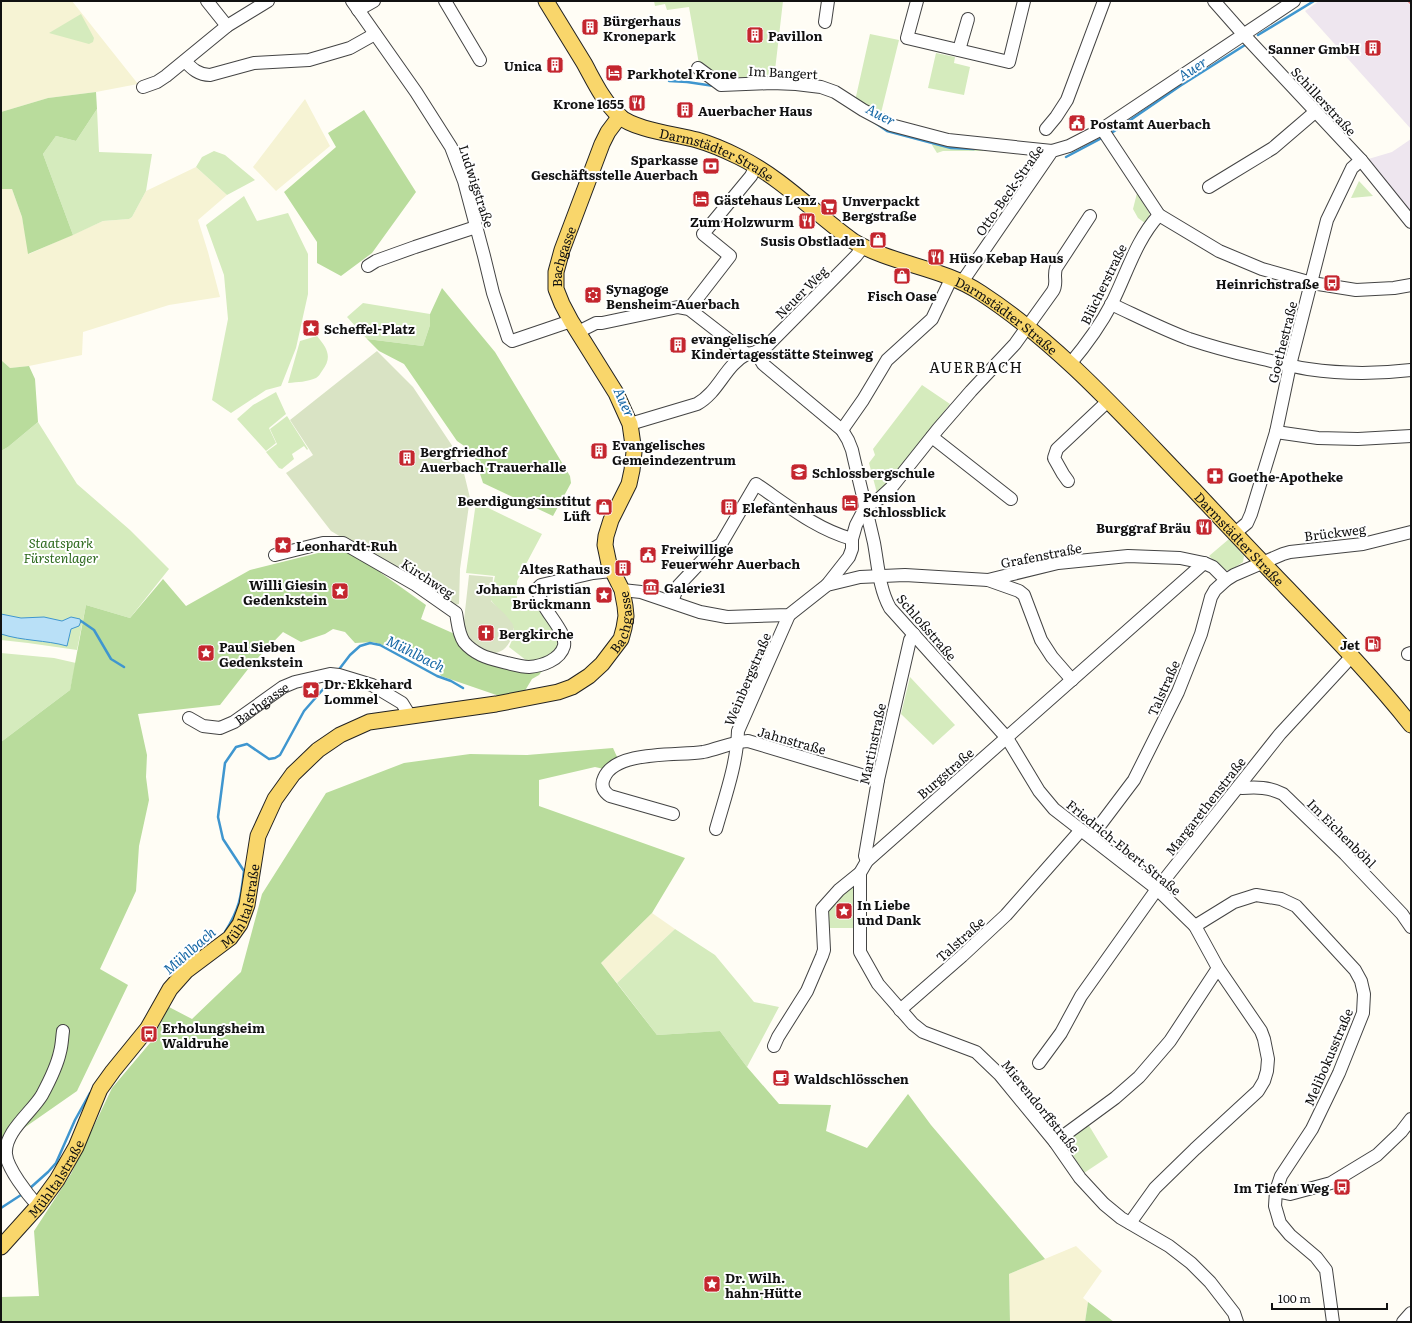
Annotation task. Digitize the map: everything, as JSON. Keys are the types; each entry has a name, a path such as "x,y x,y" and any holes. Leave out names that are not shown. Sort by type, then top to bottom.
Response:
{"main road":[{"name":"Darmstädter Straße","path":"546,1 599,90 609,105 620,116 646,128 696,140 720,148 756,166 781,182 843,234 863,247 891,259 931,270 957,280 994,302 1027,327 1070,364 1235,533 1352,656 1391,699 1411,725"},
{"name":"Bachgasse","path":"410,716 543,696 572,687 589,676 602,664 621,639 626,616 624,599 622,590 611,571 606,552 606,536 611,520 629,484 632,470 634,452 630,424 616,393 574,326 556,289 556,272 562,250 602,144 608,132 620,116"},
{"name":"Mühltalstraße","path":"1,1247 33,1201 57,1180 76,1147 100,1089 148,1028 170,989 186,971 230,938 240,924 248,905 258,836 275,799 293,774 318,750 340,735 370,722 410,716"}],"street":[{"path":"207,1 227,26"},
{"path":"143,87 157,82 227,26 268,1"},
{"path":"355,5 374,1"},
{"path":"445,1 480,60"},
{"path":"825,22 828,1"},
{"path":"916,1 907,38 1009,62 1024,1"},
{"path":"1046,128 1056,117 1066,100 1104,1"},
{"name":"Schillerstraße","path":"1214,1 1361,160 1411,222"},
{"name":"Otto-Beck-Straße","path":"842,430 888,360 932,319 957,280 1052,151 1069,146 1102,129 1294,1"},
{"name":"Ludwigstraße","path":"355,5 420,98 451,147 464,181 493,293 509,339 512,341 574,326"},
{"path":"959,50 968,19"},
{"path":"185,61 193,70 203,75 210,75 254,63 309,60 350,48 375,34"},
{"name":"Im Bangert","path":"698,68 721,85 766,83 796,84 825,88 835,92 863,110 891,125 948,140 1052,151"},
{"path":"1209,187 1273,148 1315,112"},
{"path":"1102,129 1159,215 1219,251 1262,269 1312,284 1356,290 1394,288 1411,285"},
{"name":"Goethestraße","path":"1235,533 1247,523 1251,514 1276,432 1290,365 1312,284 1327,220 1352,168 1361,160"},
{"path":"574,326 596,323 602,324 678,307 689,309 730,256 703,234 751,176 756,166"},
{"name":"Blücherstraße","path":"1070,364 1093,337 1111,304 1141,239 1159,215"},
{"path":"622,590 641,592 700,612 727,617 789,615 827,585 849,557 852,549 852,540 856,525 866,506 879,499 891,488 932,437 971,391 1010,349 1027,327 1053,291 1057,283 1054,274 1056,268 1090,216"},
{"path":"368,266 376,261 476,227"},
{"name":"Neuer Weg","path":"630,424 702,401 711,394 731,366 741,357 768,345 856,256 863,247"},
{"path":"1111,304 1189,339 1225,350 1308,369 1348,373 1411,370"},
{"name":"Schloßstraße","path":"689,309 751,353 842,430 850,445 866,506 879,576 885,599 890,608 1007,738"},
{"path":"1068,481 1054,458 1055,453 1057,449 1107,402"},
{"path":"1276,432 1318,438 1358,439 1411,436"},
{"path":"932,437 1011,499"},
{"path":"672,602 679,585 713,549 721,544 756,484 817,525 836,535 852,540"},
{"name":"Brückweg","path":"1263,563 1290,552 1363,544 1411,532"},
{"name":"Kirchweg","path":"275,555 323,543 342,543 407,579 456,613 458,632 464,642 472,650 483,656 528,667 549,662 556,658 560,654 564,643 560,630 538,594 538,588 541,585 593,573 611,571"},
{"name":"Grafenstraße","path":"827,585 860,577 905,575 988,580 1058,563 1128,556 1180,558 1204,563 1213,568 1226,580"},
{"name":"Burgstraße","path":"774,1046 778,1037 807,991 822,956 824,950 822,908 839,890 860,873 867,861 1204,563"},
{"name":"Talstraße","path":"900,1010 1006,916 1086,834 1134,780 1178,692 1201,634 1211,597 1215,590 1226,580 1263,563"},
{"path":"988,580 1024,594 1041,640 1052,657 1072,680"},
{"name":"Weinbergstraße","path":"673,814 610,796 602,786 605,774 616,765 629,759 702,752 738,742 738,731 789,615"},
{"name":"Martinstraße","path":"867,861 865,856 878,780 910,640 914,634"},
{"name":"Margarethenstraße","path":"1039,1063 1060,1033 1081,996 1157,889 1280,734 1352,656"},
{"name":"Bachgasse","path":"189,718 203,726 220,728 234,722 283,687 295,682 336,674 372,685 402,703 410,716"},
{"name":"Friedrich-Ebert-Straße","path":"1007,738 1039,791 1054,809 1157,889 1195,926 1218,968 1261,1031 1264,1039 1268,1059 1267,1071 1264,1081 1253,1097 1195,1149 1155,1188 1130,1223"},
{"name":"Jahnstraße","path":"716,829 738,742 756,743 878,780"},
{"name":"Im Eichenböhl","path":"1239,786 1242,788 1257,787 1272,789 1282,794 1292,802 1345,854 1402,914 1411,927"},
{"name":"Mierendorffstraße","path":"860,873 860,952 878,984 913,1024 923,1032 976,1052 1000,1075 1055,1142 1080,1178 1104,1204 1121,1218 1169,1246 1190,1262 1210,1282 1234,1313 1237,1322"},
{"name":"Melibokusstraße","path":"1195,926 1234,902 1256,895 1281,899 1296,906 1355,970 1361,981 1364,994 1364,1013 1339,1073 1312,1130 1281,1176 1276,1191 1275,1206 1280,1223 1290,1235 1316,1257 1326,1270 1333,1322"},
{"path":"1055,1142 1140,1078 1170,1041 1218,968"},
{"path":"33,1201 9,1166 6,1145 14,1131 42,1095 52,1075 60,1053 63,1031"},
{"path":"1276,1191 1290,1194 1331,1184 1377,1155 1401,1132 1411,1119"},
{"path":"1403,1322 1411,1313"}],"shaded area":[{"path":"1,1 72,1 138,84 96,92 48,98 1,112"},
{"name":"Sanner GmbH","path":"1319,1 1407,1 1411,6 1411,129 1305,11"},
{"path":"305,99 330,146 276,191 253,167"},
{"path":"1411,139 1411,217 1365,160 1392,152"},
{"path":"196,167 227,195 198,220 220,297 169,305 83,332 82,355 29,366 10,368 1,360 1,189 12,189 22,217 29,254 103,221 129,219 132,217 146,191"},
{"path":"652,913 675,929 617,983 601,963"},
{"path":"1076,1246 1102,1271 1083,1298 1088,1302 1085,1322 1010,1322 1009,1274"}],"green space":[{"path":"654,1 783,1 774,79 723,83 699,64 689,7 667,10 665,4 655,6"},
{"path":"81,14 94,38 93,42 89,44 49,33"},
{"path":"870,34 899,40 880,117 855,101"},
{"path":"936,53 955,57 954,63 970,67 964,95 928,88"},
{"path":"96,92 97,109 76,141 56,136 43,154 73,235 28,254 22,217 12,189 1,189 1,112 48,98"},
{"path":"97,109 99,152 152,154 146,191 132,217 129,219 103,221 73,235 43,154 56,136 76,141"},
{"path":"364,110 416,192 372,253 341,276 317,263 317,242 284,192 336,147 328,133"},
{"path":"934,141 983,146 983,151 943,151 937,153 932,145"},
{"path":"214,151 225,155 255,180 227,195 196,167 202,157"},
{"path":"1359,181 1373,196 1351,198"},
{"path":"1137,193 1150,214 1145,223 1138,218 1133,209"},
{"path":"244,196 257,221 288,213 308,254 308,294 296,348 281,386 266,390 231,413 212,400 228,319 224,275 206,225"},
{"path":"442,288 495,352 570,476 571,483 553,516 483,483 473,452 457,441 404,364 379,351 367,339 423,346 430,325 430,314"},
{"path":"363,303 430,314 430,325 423,346 367,339 347,317"},
{"path":"317,336 326,349 328,357 325,366 316,378 288,383 300,341"},
{"path":"377,351 413,387 457,453 454,456 462,465 470,498 460,569 459,604 455,605 331,531 286,473 313,455 290,420"},
{"path":"1,360 10,368 29,366 35,379 38,422 1,451"},
{"path":"922,385 950,404 889,483 877,493 869,463 875,455 873,449"},
{"path":"276,392 286,414 269,428 276,443 266,451 237,419 253,405"},
{"path":"287,416 308,449 307,450 304,446 292,454 294,459 282,469 279,468 266,452 277,444 270,429"},
{"name":"Staatspark Fürstenlager","path":"38,422 77,484 130,530 169,569 130,618 86,605 77,650 1,640 1,451"},
{"path":"476,502 542,534 517,581 517,599 538,611 542,610 554,627 560,639 560,645 558,651 549,659 531,664 509,647 514,636 514,629 490,599 495,576 466,573"},
{"path":"1229,539 1244,556 1243,562 1231,570 1224,570 1209,556"},
{"path":"339,545 382,570 381,573 426,605 421,619 457,635 487,662 515,671 543,670 539,675 532,679 523,694 508,699 441,676 431,660 373,642 355,643 345,632 333,629 325,634 301,642 283,632 252,664 220,705 138,714 147,755 146,777 149,800 139,846 136,891 100,969 128,985 77,1091 1,1144 1,742 70,690 86,605 130,618 163,579 186,606 250,570 326,551"},
{"path":"469,575 493,577 491,601 507,616 513,625 514,629 510,642 499,652 485,655 462,632"},
{"path":"1,653 54,658 76,663 70,690 1,742"},
{"path":"910,677 955,725 933,745 901,714"},
{"path":"613,748 618,759 604,769 595,767 539,780 539,806 685,858 652,913 601,963 657,1035 720,1031 747,1067 779,1104 831,1105 826,1131 867,1148 908,1094 931,1125 1045,1259 1009,1274 1010,1322 1,1322 1,1297 39,1296 34,1231 71,1174 112,1088 150,1043 169,1007 192,1019 241,972 262,894 326,793 404,763 470,754 527,755"},
{"path":"849,888 857,888 857,928 826,928 826,910"},
{"path":"675,929 715,955 754,1002 779,1007 747,1067 720,1031 657,1035 617,983"},
{"path":"1088,1124 1108,1157 1084,1173 1066,1144 1068,1138"},
{"path":"1088,1302 1114,1322 1085,1322"}],"water":[{"path":"1,614 21,618 44,617 62,621 71,617 80,619 81,621 79,626 71,629 67,646 1,634"}],"waterway":[{"name":"Auer","path":"1258,35 1314,1"},
{"name":"Auer","path":"1110,134 1180,86 1245,45"},
{"name":"Auer","path":"669,81 714,86"},
{"name":"Auer","path":"874,122 887,131 951,148 974,149"},
{"name":"Auer","path":"1066,157 1100,139"},
{"name":"Auer","path":"1033,155 1040,156"},
{"path":"81,621 94,630 111,659 124,667"},
{"name":"Mühlbach","path":"337,672 350,655 360,646 370,643 380,645 437,676 451,681 463,688"},
{"name":"Mühlbach","path":"225,932 237,909 244,871 223,839 218,817 225,763 236,747 247,744 269,759 280,755 304,711 332,679"},
{"name":"Mühlbach","path":"29,1189 56,1163 75,1120 90,1093"},
{"name":"Mühlbach","path":"1,1208 24,1193"}],"place":[{"name":"Bürgerhaus Kronepark","path":"590,27"},
{"name":"Pavillon","path":"755,35"},
{"name":"Sanner GmbH","path":"1373,48"},
{"name":"Unica","path":"555,65"},
{"name":"Parkhotel Krone","path":"614,73"},
{"name":"Krone 1655","path":"637,103"},
{"name":"Auerbacher Haus","path":"685,110"},
{"name":"Postamt Auerbach","path":"1077,123"},
{"name":"Sparkasse Geschäftsstelle Auerbach","path":"711,166"},
{"name":"Gästehaus Lenz","path":"701,199"},
{"name":"Unverpackt Bergstraße","path":"829,207"},
{"name":"Zum Holzwurm","path":"807,221"},
{"name":"Susis Obstladen","path":"878,240"},
{"name":"Hüso Kebap Haus","path":"936,257"},
{"name":"Fisch Oase","path":"902,276"},
{"name":"Heinrichstraße","path":"1332,283"},
{"name":"Synagoge Bensheim-Auerbach","path":"593,295"},
{"name":"Scheffel-Platz","path":"311,328"},
{"name":"evangelische Kindertagesstätte Steinweg","path":"678,345"},
{"name":"Evangelisches Gemeindezentrum","path":"599,451"},
{"name":"Bergfriedhof Auerbach Trauerhalle","path":"407,458"},
{"name":"Schlossbergschule","path":"799,472"},
{"name":"Goethe-Apotheke","path":"1215,476"},
{"name":"Pension Schlossblick","path":"850,503"},
{"name":"Beerdigungsinstitut Lüft","path":"604,507"},
{"name":"Elefantenhaus","path":"729,507"},
{"name":"Burggraf Bräu","path":"1204,527"},
{"name":"Leonhardt-Ruh","path":"283,545"},
{"name":"Freiwillige Feuerwehr Auerbach","path":"648,555"},
{"name":"Altes Rathaus","path":"623,568"},
{"name":"Galerie31","path":"651,587"},
{"name":"Willi Giesin Gedenkstein","path":"340,591"},
{"name":"Johann Christian Brückmann","path":"604,595"},
{"name":"Bergkirche","path":"486,633"},
{"name":"Jet","path":"1373,644"},
{"name":"Paul Sieben Gedenkstein","path":"206,653"},
{"name":"Dr. Ekkehard Lommel","path":"311,690"},
{"name":"In Liebe und Dank","path":"844,911"},
{"name":"Erholungsheim Waldruhe","path":"149,1034"},
{"name":"Waldschlösschen","path":"781,1078"},
{"name":"Im Tiefen Weg","path":"1342,1187"},
{"name":"Dr. Wilh. hahn-Hütte","path":"712,1284"}],"district":[{"name":"AUERBACH","path":"976,366"}]}
